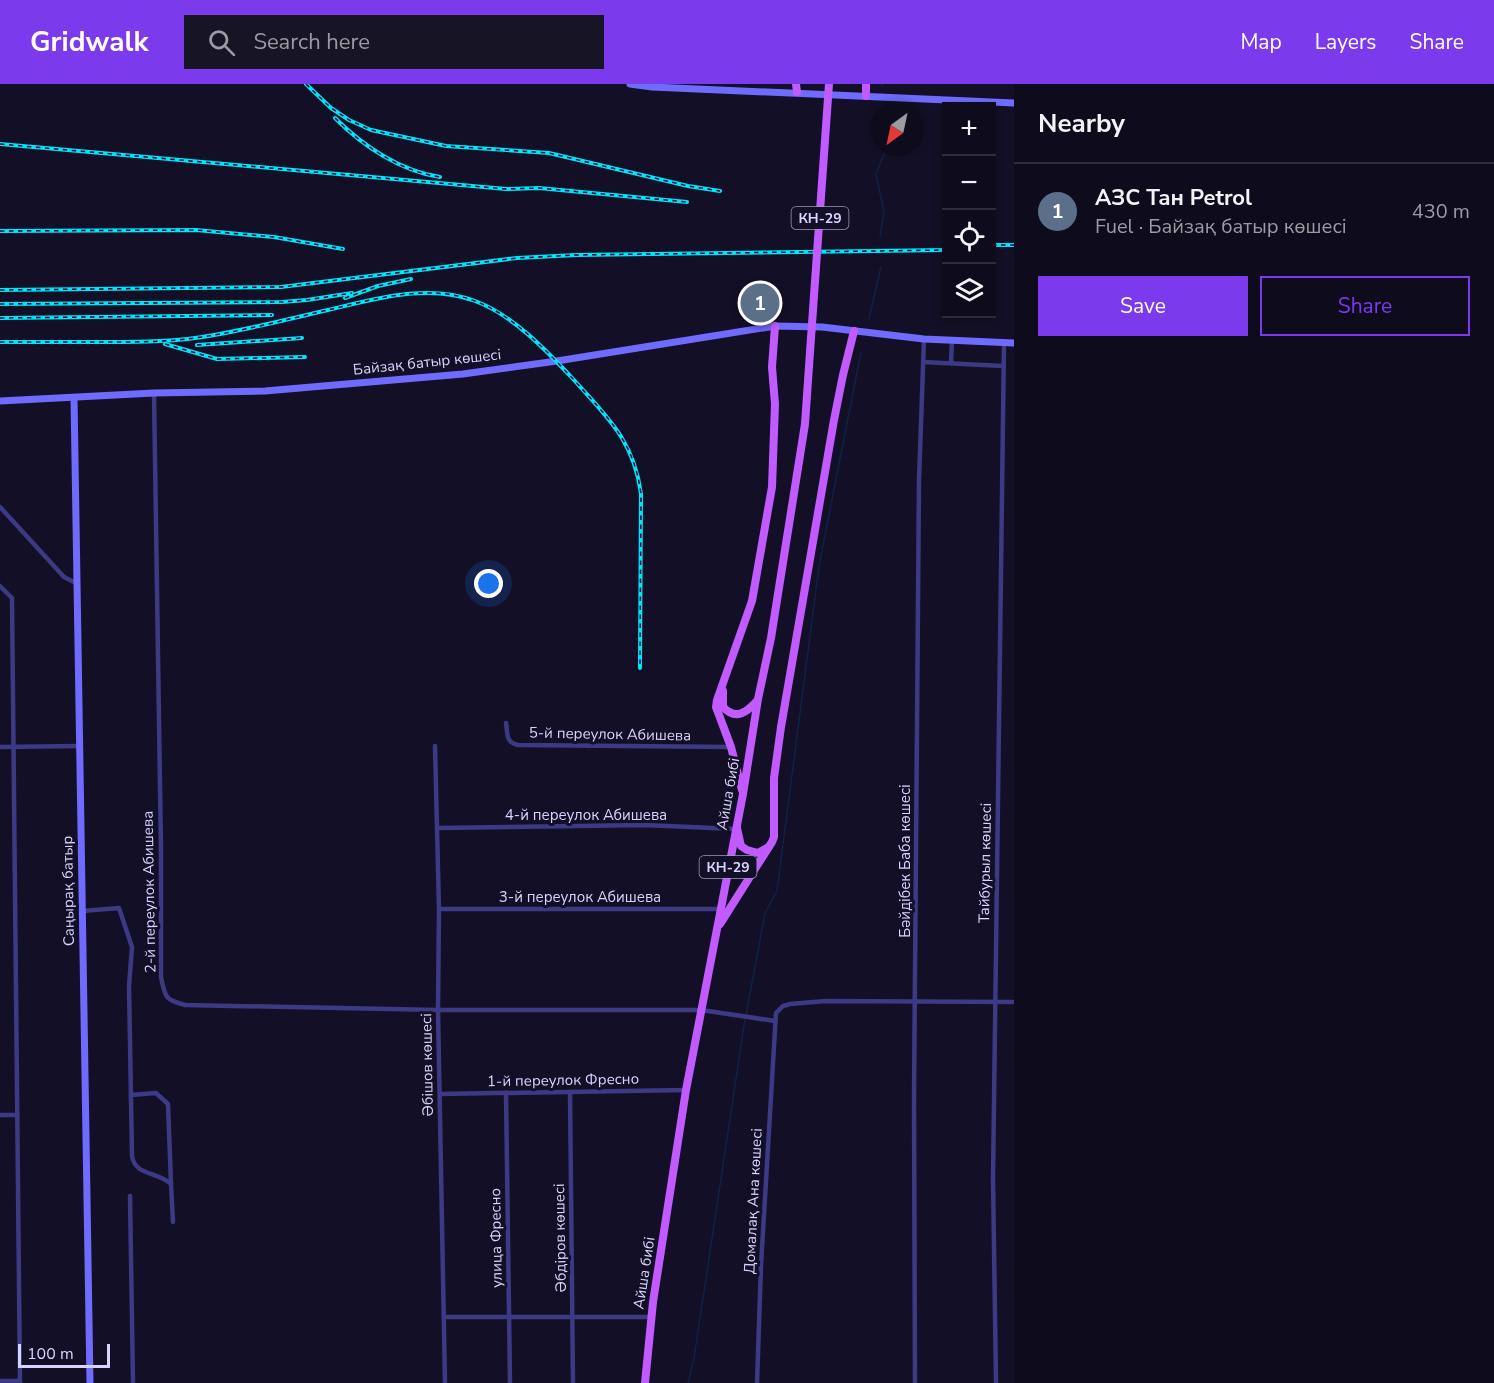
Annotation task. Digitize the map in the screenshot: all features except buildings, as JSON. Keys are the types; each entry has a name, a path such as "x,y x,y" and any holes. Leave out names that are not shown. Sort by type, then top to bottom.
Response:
{"main road":[{"name":"Айша бибі","path":"645,1383 651,1317 686,1090 771,638 805,424 829,84"},
{"path":"866,84 866,96"},
{"path":"743,794 731,747 716,707 752,601 772,487 775,404 772,367 775,326"},
{"path":"717,927 772,842 774,778 781,727 837,409 854,331"},
{"path":"724,682 723,707 728,712 741,714 748,712 758,699"},
{"path":"736,826 741,846 747,850 758,853 764,851 772,842"}],"street":[{"path":"630,84 796,88 866,96 1014,102"},
{"name":"Байзақ батыр көшесі","path":"0,401 154,393 265,391 463,374 775,326 822,327 924,339 1014,343"},
{"name":"Бәйдібек Баба көшесі","path":"915,1383 914,1097 919,480 924,339"},
{"path":"951,363 952,340"},
{"name":"Тайбурыл көшесі","path":"996,1383 993,1179 1004,343"},
{"path":"923,362 1003,366"},
{"name":"2-й переулок Абишева","path":"154,393 161,977 166,997 172,1002 185,1005 438,1010 701,1010 775,1021"},
{"name":"Саңырақ батыр","path":"74,398 90,1383"},
{"path":"0,507 2,514 64,577 76,583"},
{"path":"0,586 12,598 20,1382 0,1381"},
{"name":"5-й переулок Абишева","path":"506,723 507,739 518,745 731,747"},
{"path":"0,747 79,746"},
{"name":"Әбішов көшесі","path":"435,746 445,1383"},
{"name":"4-й переулок Абишева","path":"437,828 736,826"},
{"path":"82,911 119,908 132,947 129,986 133,1163 137,1168 161,1175 171,1184"},
{"name":"3-й переулок Абишева","path":"439,909 721,909"},
{"path":"775,1021 779,1009 790,1004 826,1001 1014,1002"},
{"name":"Домалақ Ана көшесі","path":"757,1383 760,1265 775,1021"},
{"name":"1-й переулок Фресно","path":"440,1094 686,1090"},
{"name":"Әбдіров көшесі","path":"570,1092 573,1383"},
{"path":"131,1095 156,1093 168,1104 173,1222"},
{"name":"улица Фресно","path":"506,1093 510,1383"},
{"path":"0,1115 16,1115"},
{"path":"130,1196 133,1383"},
{"path":"444,1317 651,1317"}],"waterway":[{"path":"880,236 884,212 876,174 883,156"},
{"path":"869,319 881,267"},
{"path":"746,1015 765,913 777,891 819,566 861,352"},
{"path":"688,1383 694,1358 745,1019"}],"railway":[{"path":"306,84 331,108 349,120 371,130 446,146 549,153 688,186 720,191"},
{"path":"335,118 383,156 411,169 440,177"},
{"path":"0,144 506,189 539,188 687,202"},
{"path":"0,231 196,230 274,237 343,249"},
{"path":"996,245 1014,245"},
{"path":"0,290 281,287 517,258 576,255 942,250"},
{"path":"345,298 378,286 411,279"},
{"path":"0,304 282,302 352,293"},
{"path":"0,342 141,342 184,339 245,329 383,298 420,293 457,296 489,307 529,335 564,369 618,431 632,459 638,475 641,494 640,668"},
{"path":"0,318 272,315"},
{"path":"197,345 302,338"},
{"path":"165,344 217,359 305,357"}],"place":[{"name":"АЗС Тан Petrol","path":"760,303"}]}
